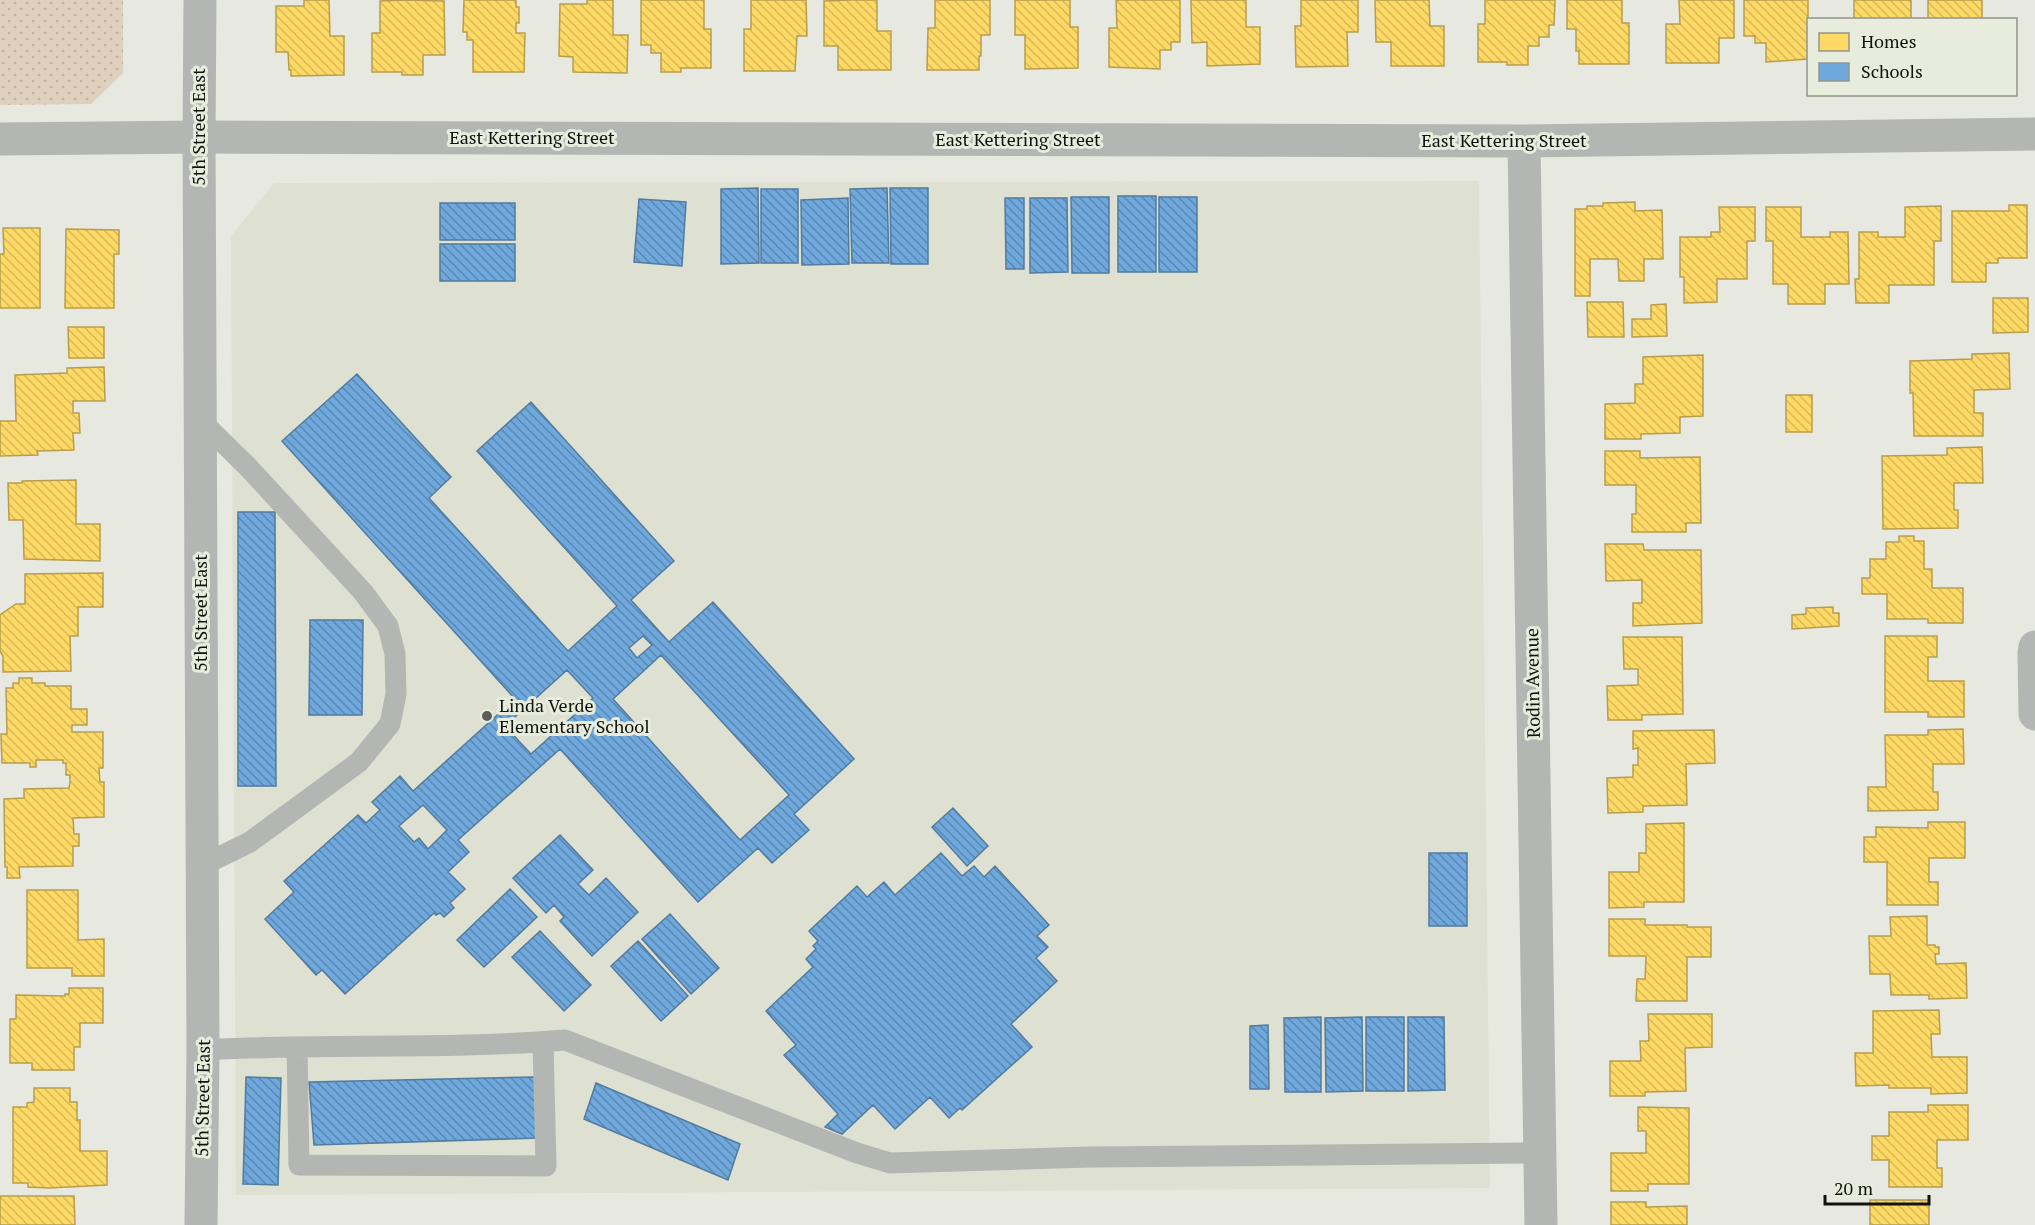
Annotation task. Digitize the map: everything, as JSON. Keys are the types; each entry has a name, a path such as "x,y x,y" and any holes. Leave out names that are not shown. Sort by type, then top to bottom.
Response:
{"street":[{"name":"5th Street East","path":"200,0 204,1050 201,1225"},
{"name":"East Kettering Street","path":"0,139 199,137 1524,141 2035,134"},
{"name":"Rodin Avenue","path":"1524,141 1541,1225"},
{"path":"2035,647 2035,714"}],"lane":[{"path":"201,421 248,467 355,584 388,626 395,654 396,694 390,724 359,762 250,842 202,865"},
{"path":"204,1050 518,1044 565,1040 857,1153 890,1163 1090,1157 1540,1154"},
{"path":"297,1047 299,1165 546,1166 543,1042"}],"shaded area":[{"path":"0,0 123,0 123,73 91,104 0,105"},
{"path":"1479,181 1490,1188 236,1195 231,236 274,183"}],"building: Homes":[{"path":"304,0 329,0 330,36 344,36 344,75 291,76 288,52 276,52 276,6 304,6"},
{"path":"464,0 516,0 516,7 519,7 519,23 516,23 516,33 525,33 524,72 473,72 473,40 467,40 467,32 463,32"},
{"path":"587,0 613,0 613,35 628,35 627,73 573,72 573,57 559,56 560,4 587,4"},
{"path":"641,0 704,0 704,29 711,29 711,68 681,68 681,72 661,72 661,53 651,53 651,45 641,45"},
{"path":"751,0 806,0 807,36 797,36 795,71 744,71 744,29 751,29"},
{"path":"877,0 877,31 891,31 891,70 838,70 838,46 824,46 824,1"},
{"path":"935,0 990,0 990,35 981,35 979,70 927,70 928,28 935,28"},
{"path":"1015,0 1070,0 1070,27 1078,27 1078,68 1025,69 1025,35 1015,35"},
{"path":"1116,0 1180,0 1180,42 1171,42 1171,50 1160,50 1160,69 1109,67 1109,28 1117,28"},
{"path":"1191,0 1246,0 1246,27 1260,27 1260,64 1207,66 1207,42 1192,43"},
{"path":"1301,0 1358,0 1358,32 1347,32 1348,66 1296,67 1295,26 1301,26"},
{"path":"1375,0 1429,0 1430,26 1444,26 1444,66 1391,66 1391,42 1376,42"},
{"path":"1485,0 1555,0 1554,25 1549,25 1549,37 1539,37 1539,46 1528,46 1528,65 1478,62 1478,24 1485,24"},
{"path":"1567,0 1622,0 1622,23 1629,23 1629,64 1579,64 1579,51 1576,51 1576,29 1567,29"},
{"path":"1679,0 1734,0 1734,38 1719,38 1719,63 1666,63 1666,24 1680,24"},
{"path":"1744,0 1808,0 1807,59 1766,62 1766,43 1755,43 1755,36 1744,36"},
{"path":"1854,0 1911,0 1911,18 1854,18"},
{"path":"1928,0 1982,0 1982,18 1928,18"},
{"path":"380,1 444,1 445,55 423,55 423,75 372,72 372,33 380,33"},
{"path":"1635,202 1635,211 1662,210 1663,259 1644,259 1644,281 1619,281 1618,259 1590,259 1590,296 1575,296 1575,209 1603,206 1603,203"},
{"path":"2009,205 2027,205 2027,258 1998,258 1998,263 1986,263 1986,282 1952,282 1952,211 2009,211"},
{"path":"1941,206 1941,241 1934,241 1934,285 1889,285 1889,303 1856,303 1855,279 1859,279 1859,232 1878,232 1878,237 1905,237 1905,207"},
{"path":"1719,207 1755,207 1755,241 1747,241 1747,279 1717,279 1717,302 1684,303 1684,277 1680,277 1680,237 1711,237 1711,232 1720,232"},
{"path":"1766,207 1801,207 1801,237 1830,237 1830,232 1848,232 1849,284 1825,284 1825,304 1788,304 1788,284 1773,284 1773,241 1766,241"},
{"path":"3,228 40,228 40,308 0,308 0,254 4,254"},
{"path":"66,229 119,230 119,254 114,254 114,308 65,308"},
{"path":"1993,298 2028,298 2028,332 1993,333"},
{"path":"1587,302 1623,302 1624,337 1588,337"},
{"path":"1666,304 1667,336 1632,337 1632,319 1651,319 1651,305"},
{"path":"68,327 104,327 104,358 69,358"},
{"path":"2009,353 2010,389 1974,390 1974,413 1983,413 1983,436 1914,436 1910,361 1972,359 1972,354"},
{"path":"1703,355 1703,416 1680,417 1680,433 1641,434 1641,439 1605,439 1605,404 1635,403 1635,384 1643,384 1643,357"},
{"path":"104,367 105,401 73,401 73,413 79,413 80,433 73,433 74,450 37,451 38,455 0,456 0,421 16,421 15,375 67,373 67,368"},
{"path":"1786,395 1812,395 1812,432 1786,432"},
{"path":"1982,447 1983,483 1954,483 1954,510 1958,510 1958,528 1883,529 1882,456 1947,455 1947,448"},
{"path":"1605,451 1640,451 1640,458 1700,457 1701,523 1686,523 1686,532 1632,532 1632,514 1636,514 1636,485 1605,485"},
{"path":"76,480 76,524 100,524 100,561 24,559 23,520 9,520 8,483"},
{"path":"1899,536 1914,536 1914,541 1924,541 1924,569 1932,569 1932,588 1963,588 1963,623 1928,623 1928,619 1887,619 1887,594 1862,594 1862,578 1870,578 1870,559 1886,559 1886,542 1899,542"},
{"path":"1605,544 1643,544 1644,550 1701,550 1702,623 1633,626 1633,603 1642,603 1642,580 1606,581"},
{"path":"103,573 103,607 78,607 78,636 70,636 71,671 3,672 3,656 0,651 0,615 16,604 25,604 25,574"},
{"path":"1833,607 1833,613 1839,613 1839,626 1792,629 1792,615 1806,614 1806,608"},
{"path":"1885,636 1937,636 1937,657 1928,657 1928,681 1964,681 1964,717 1928,717 1928,712 1885,712"},
{"path":"1623,637 1682,637 1683,714 1642,715 1642,720 1608,720 1607,686 1638,685 1638,669 1624,669"},
{"path":"19,678 32,678 32,683 45,683 45,686 71,686 71,709 87,709 87,725 72,725 72,732 103,732 103,768 99,768 100,782 104,782 104,817 73,818 74,834 79,834 79,846 73,846 73,866 19,867 20,878 7,878 4,799 24,798 24,789 69,788 70,782 70,775 66,775 66,763 63,763 63,760 36,760 36,767 30,767 30,763 2,763 1,734 7,734 6,688 13,688 13,683 19,683"},
{"path":"1963,729 1964,764 1933,764 1933,792 1938,792 1938,810 1868,811 1868,787 1886,787 1885,735 1928,735 1928,730"},
{"path":"1714,730 1715,763 1686,764 1687,805 1643,806 1643,812 1608,813 1607,778 1633,777 1633,765 1638,765 1638,748 1633,749 1633,731"},
{"path":"1928,822 1965,822 1965,858 1929,858 1929,882 1938,882 1938,905 1887,905 1887,862 1864,862 1864,837 1876,837 1876,827 1928,828"},
{"path":"1684,823 1684,902 1644,902 1644,907 1609,908 1609,872 1639,872 1639,853 1646,853 1646,824"},
{"path":"27,890 78,890 78,940 104,939 104,976 72,976 72,968 27,968"},
{"path":"1927,916 1927,945 1939,947 1939,954 1935,954 1936,964 1966,963 1967,998 1929,999 1929,995 1891,995 1890,974 1870,974 1869,936 1891,936 1890,917"},
{"path":"1609,919 1645,919 1645,925 1711,927 1711,957 1687,957 1687,1001 1636,1001 1637,979 1645,979 1646,956 1609,956"},
{"path":"69,988 103,988 103,1023 80,1023 80,1047 74,1047 74,1070 32,1070 32,1063 10,1063 10,1019 16,1019 16,995 65,996 69,994"},
{"path":"1939,1010 1940,1034 1931,1034 1932,1057 1967,1057 1967,1093 1931,1094 1931,1088 1889,1088 1889,1085 1856,1086 1855,1053 1873,1053 1873,1011"},
{"path":"1648,1014 1712,1014 1712,1047 1685,1048 1686,1091 1645,1092 1645,1096 1610,1096 1610,1061 1641,1061 1640,1041 1649,1041"},
{"path":"34,1088 70,1088 70,1102 77,1102 77,1120 80,1120 80,1151 107,1151 107,1185 49,1188 28,1187 28,1183 13,1183 13,1107 27,1107 27,1103 34,1102"},
{"path":"1928,1105 1968,1105 1968,1140 1937,1140 1937,1168 1942,1168 1942,1187 1889,1187 1889,1160 1872,1160 1872,1136 1889,1136 1889,1112 1928,1112"},
{"path":"1638,1107 1689,1108 1689,1184 1648,1184 1648,1191 1611,1191 1611,1153 1646,1153 1646,1131 1638,1131"},
{"path":"0,1196 74,1196 75,1225 0,1225"},
{"path":"1870,1200 1929,1200 1929,1225 1870,1225"},
{"path":"1611,1202 1646,1202 1646,1207 1687,1206 1687,1225 1611,1225"}],"building: Schools":[{"path":"758,188 759,263 721,264 721,189"},
{"path":"887,188 889,263 852,263 850,189"},
{"path":"890,188 928,188 928,264 891,264"},
{"path":"761,189 798,189 798,263 761,263"},
{"path":"1118,196 1156,196 1156,272 1118,272"},
{"path":"1071,197 1109,197 1109,273 1072,273"},
{"path":"1159,197 1197,197 1197,272 1159,272"},
{"path":"848,198 849,264 802,265 801,200"},
{"path":"1005,198 1024,198 1024,269 1006,269"},
{"path":"1030,198 1067,198 1068,272 1030,273"},
{"path":"639,199 686,202 682,266 634,262"},
{"path":"440,203 515,203 515,240 440,240"},
{"path":"440,244 515,244 515,281 440,281"},
{"path":"357,374 451,477 429,498 568,651 617,606 477,451 531,402 674,561 631,600 669,642 713,602 854,759 794,814 809,830 772,863 758,848 698,902 560,749 458,840 469,852 448,872 465,889 450,903 454,908 444,917 440,913 436,915 434,913 345,994 322,970 316,975 265,919 294,892 284,881 358,815 366,823 380,810 372,802 400,776 413,791 515,699 282,441","holes":["643,636 652,645 637,658 629,648","661,655 789,795 740,840 613,699","567,670 593,698 531,754 505,726","423,805 447,830 428,849 419,838 414,842 399,826"]},
{"path":"238,512 275,512 276,786 238,786"},
{"path":"310,620 363,620 362,715 309,715"},
{"path":"953,808 988,846 967,866 932,827"},
{"path":"560,835 593,870 578,884 589,895 606,878 638,912 592,956 560,921 564,917 554,905 546,913 513,878"},
{"path":"941,853 962,876 974,866 984,877 995,866 1049,925 1037,936 1048,947 1036,958 1057,981 1011,1024 1032,1047 962,1110 960,1108 949,1118 930,1097 895,1129 873,1105 842,1134 825,1127 838,1114 784,1055 796,1045 766,1011 813,967 806,959 816,949 813,946 818,941 809,931 857,886 867,897 884,882 895,895"},
{"path":"1429,853 1467,853 1467,926 1429,926"},
{"path":"510,889 537,917 484,967 457,940"},
{"path":"670,914 719,968 691,994 642,939"},
{"path":"540,931 591,985 564,1011 512,957"},
{"path":"638,941 688,996 661,1021 611,966"},
{"path":"1321,1017 1321,1092 1285,1092 1284,1018"},
{"path":"1362,1017 1363,1091 1326,1092 1325,1018"},
{"path":"1366,1017 1404,1017 1404,1091 1366,1091"},
{"path":"1408,1017 1444,1017 1445,1090 1408,1091"},
{"path":"1268,1025 1269,1089 1250,1089 1250,1026"},
{"path":"246,1077 281,1078 278,1185 243,1184"},
{"path":"536,1077 538,1138 314,1145 309,1082"},
{"path":"596,1083 740,1144 728,1180 584,1119"}],"place":[{"name":"Linda Verde Elementary School","path":"487,716"}]}
